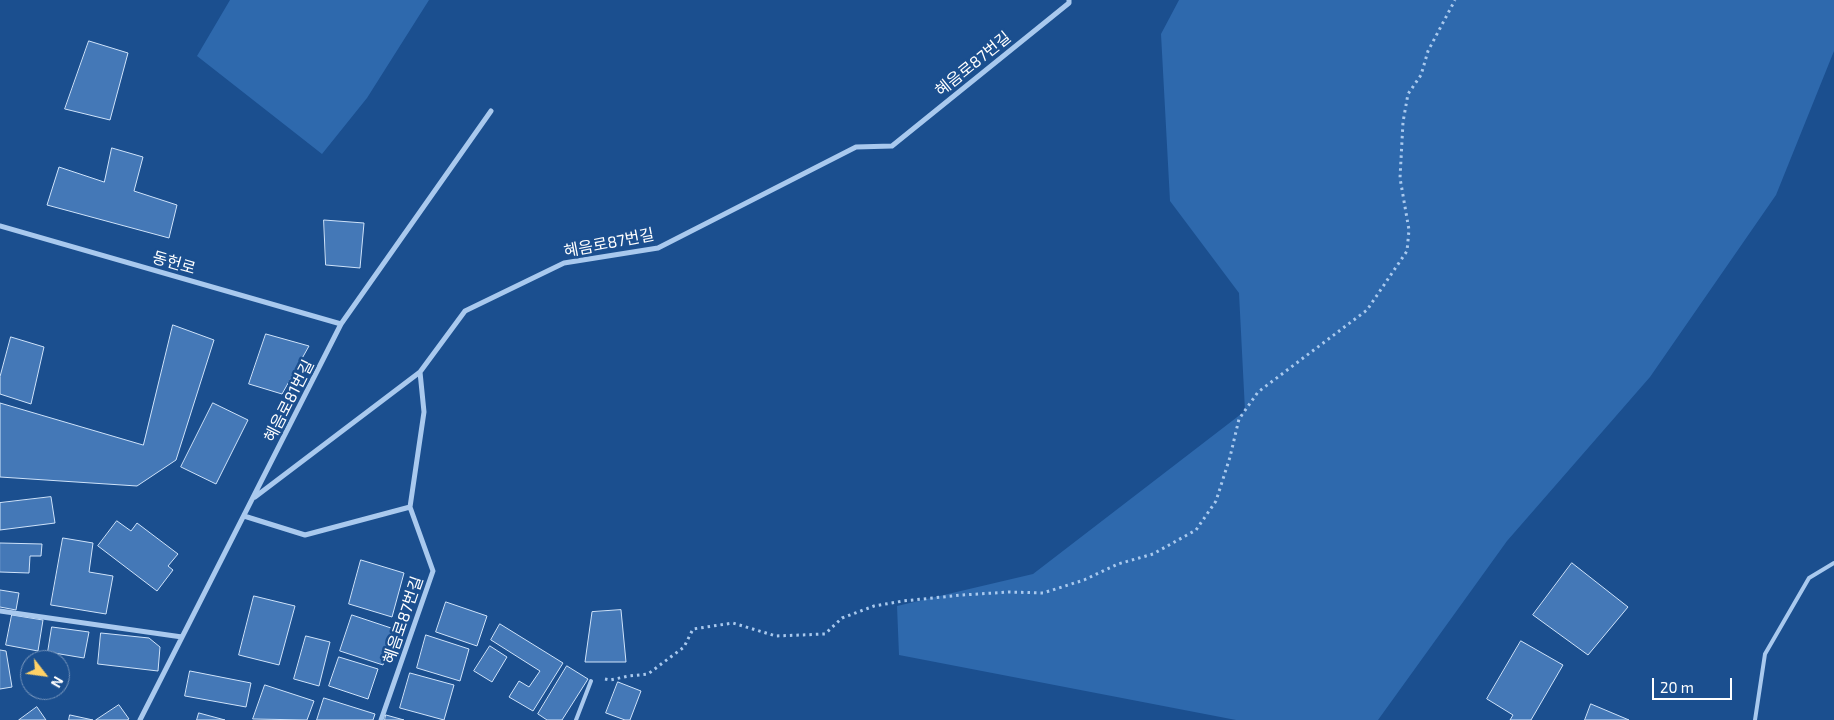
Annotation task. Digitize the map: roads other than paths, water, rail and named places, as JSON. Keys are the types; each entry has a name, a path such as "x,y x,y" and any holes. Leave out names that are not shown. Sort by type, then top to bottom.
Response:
{"street":[{"name":"혜음로87번길","path":"381,720 433,571 410,507 424,412 420,372 465,311 564,263 658,248 856,148 892,146 1069,3 1069,0"},
{"name":"혜음로81번길","path":"140,720 341,324 490,111"},
{"name":"동헌로","path":"0,226 341,324"},
{"path":"253,499 420,372"},
{"path":"244,516 305,535 410,507"},
{"path":"0,611 182,637"}],"lane":[{"path":"1755,720 1765,654 1809,578 1834,563"},
{"path":"576,720 591,681"}]}
